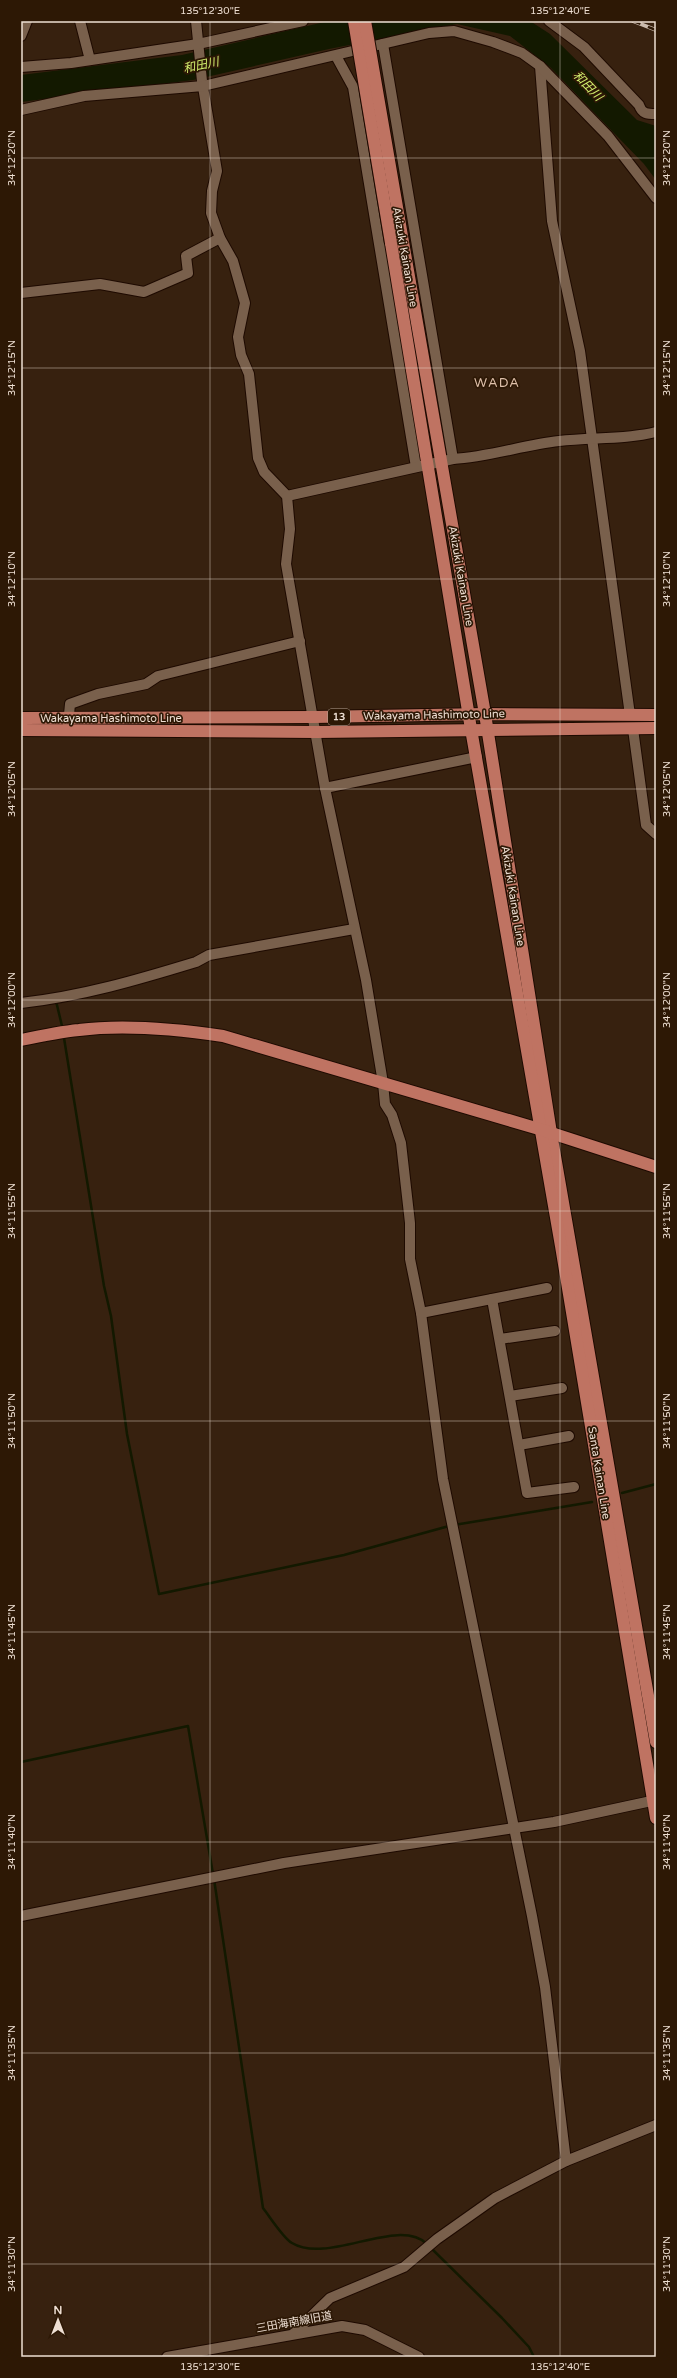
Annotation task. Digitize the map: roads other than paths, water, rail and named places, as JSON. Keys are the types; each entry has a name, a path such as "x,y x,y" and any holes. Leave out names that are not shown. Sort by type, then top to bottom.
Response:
{"main road":[{"name":"Akizuki Kainan Line","path":"354,21 441,462 485,714 551,1132"},
{"name":"Akizuki Kainan Line","path":"365,21 397,243 421,466 477,757 539,1129"},
{"name":"Wakayama Hashimoto Line","path":"21,730 68,724 314,717 469,714 656,715"},
{"name":"Wakayama Hashimoto Line","path":"21,718 68,724 316,732 656,728"},
{"path":"21,1040 79,1030 176,1029 223,1036 551,1132 656,1167"},
{"name":"Santa Kainan Line","path":"539,1129 561,1246 655,1800 656,1818"},
{"name":"Santa Kainan Line","path":"551,1132 656,1742"}],"street":[{"path":"21,36 27,21"},
{"path":"80,21 90,60"},
{"path":"196,21 203,83 218,171 212,191 211,213 220,238 234,261 245,303 238,337 241,355 249,374 258,458 264,472 287,496 290,529 286,564 314,717 325,788 366,980 383,1083 385,1104 392,1115 401,1143 410,1223 410,1259 421,1313 443,1479 481,1671 516,1827 545,1987 566,2161"},
{"path":"21,67 90,60 198,44 303,21"},
{"path":"549,21 584,47 639,105 641,111 645,114 656,114"},
{"path":"21,110 84,96 203,83 336,56 429,33 454,31 493,42 522,53 540,66 608,136 656,198"},
{"path":"383,44 453,459"},
{"path":"336,56 352,87 421,466"},
{"path":"540,66 552,221 580,351 594,440 630,715"},
{"path":"21,293 100,284 144,292 188,273 186,256 220,238"},
{"path":"287,496 453,459 480,458 558,441 594,440 639,436 656,432"},
{"path":"68,724 70,704 98,694 146,684 158,676 300,641"},
{"path":"633,728 646,825 656,834"},
{"path":"325,788 477,757"},
{"path":"21,1003 54,999 107,989 196,962 209,955 354,929"},
{"path":"421,1313 548,1288"},
{"path":"492,1299 527,1493 574,1487"},
{"path":"500,1339 555,1331"},
{"path":"510,1396 562,1388"},
{"path":"519,1445 568,1436"},
{"path":"21,1916 284,1864 554,1822 655,1800"},
{"path":"294,2333 330,2298 404,2268 437,2239 495,2198 566,2161 656,2125"},
{"name":"三田海南線旧道","path":"167,2357 294,2333 342,2326 365,2330 419,2357"}],"water":[{"name":"和田川","path":"329,21 530,21 550,34 637,120 656,126 656,180 644,164 550,67 510,36 457,24 329,49 193,80 21,102 21,75 182,55"}],"waterway":[{"path":"56,1001 62,1026"},
{"path":"64,1038 104,1286 111,1316 127,1434 159,1594 344,1555 449,1526"},
{"path":"622,1493 656,1484"},
{"path":"454,1525 592,1502"},
{"path":"21,1762 188,1726 213,1874"},
{"path":"214,1879 263,2208 288,2240 292,2243 307,2248 343,2246 381,2237 399,2235 414,2237 427,2244"},
{"path":"430,2247 502,2318 529,2347 534,2357"}],"railway":[{"path":"633,21 656,30"}],"district":[{"name":"WADA","path":"497,383"}]}
